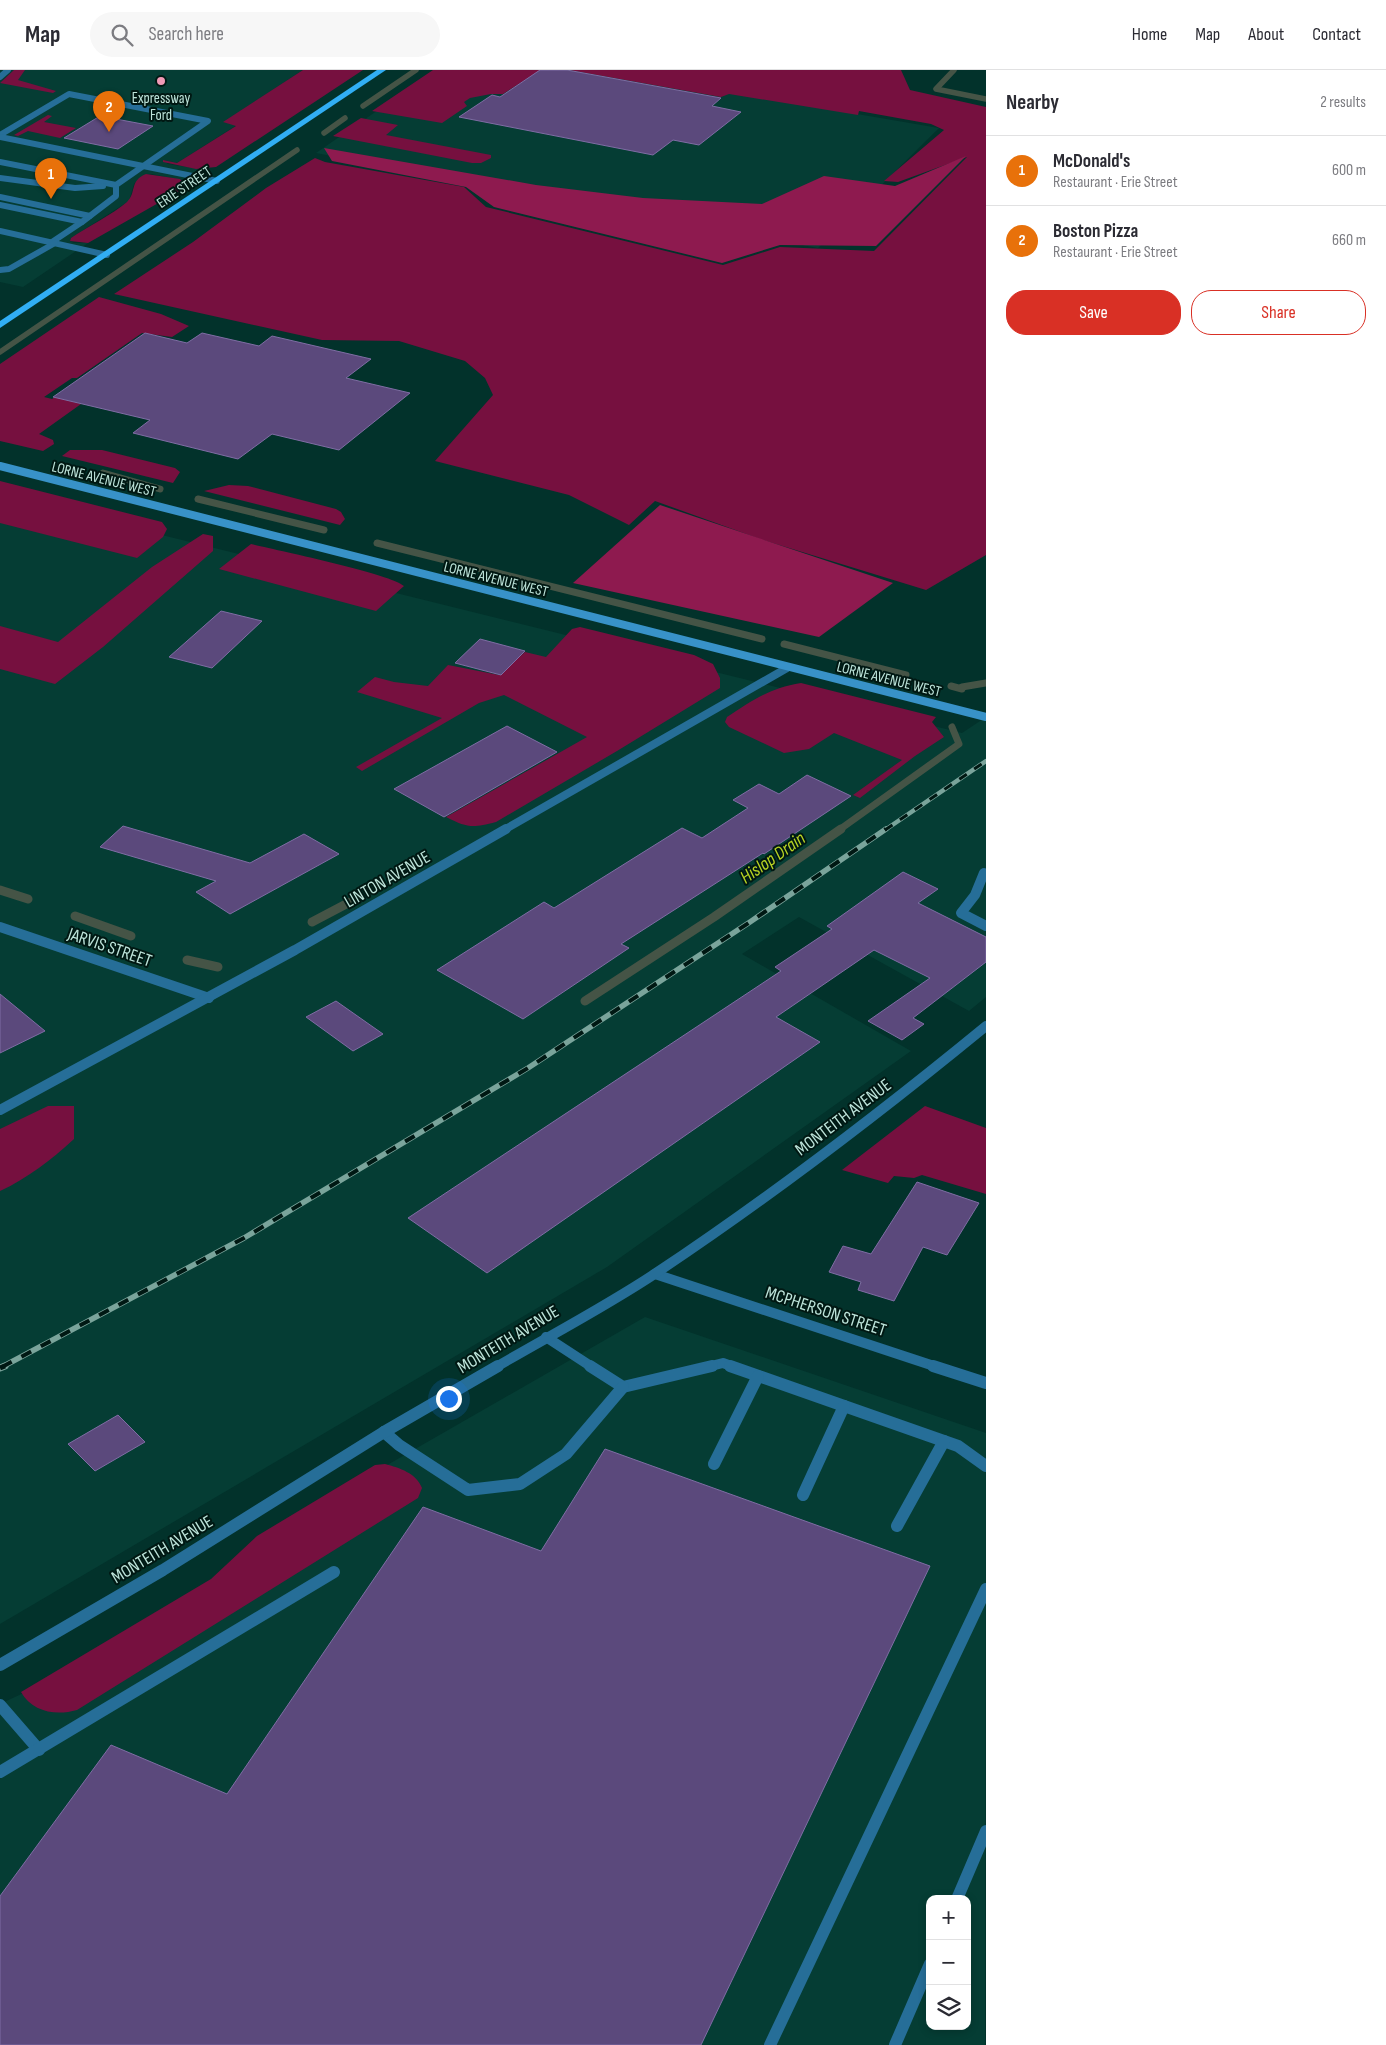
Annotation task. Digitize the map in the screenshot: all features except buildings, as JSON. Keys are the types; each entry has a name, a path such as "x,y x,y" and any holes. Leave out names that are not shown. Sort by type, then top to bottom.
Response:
{"main road":[{"name":"ERIE STREET","path":"0,325 382,70"},
{"name":"LORNE AVENUE WEST","path":"0,466 986,718"}],"street":[{"path":"0,77 8,70"},
{"path":"0,136 69,94 208,121 116,185 75,188 0,178"},
{"path":"0,136 217,181"},
{"path":"0,162 116,185"},
{"path":"0,270 9,270 82,222 116,196 116,185"},
{"path":"0,197 90,216"},
{"path":"0,205 82,222"},
{"path":"0,231 107,255"},
{"name":"LINTON AVENUE","path":"0,1110 295,950 787,668"},
{"path":"986,874 984,873 975,895 961,913 986,926"},
{"name":"JARVIS STREET","path":"0,927 209,998"},
{"name":"MONTEITH AVENUE","path":"0,1665 163,1570 384,1432 655,1274 800,1172 980,1036 986,1026"},
{"name":"MCPHERSON STREET","path":"655,1274 986,1382"},
{"path":"546,1337 623,1387"},
{"path":"384,1432 399,1445 468,1490 520,1484 566,1454 623,1387 723,1363 958,1446 986,1466"},
{"path":"714,1464 758,1376"},
{"path":"803,1495 844,1406"},
{"path":"897,1526 944,1442"},
{"path":"0,1772 334,1572"},
{"path":"770,2045 986,1589"},
{"path":"0,1705 39,1750"},
{"path":"959,1895 986,1831"},
{"path":"895,2045 926,1973"}],"shaded area":[{"path":"0,70 303,70 224,122 237,125 177,163 163,160 168,164 200,169 182,180 151,174 142,176 134,184 129,201 71,238 70,241 74,243 88,243 23,287 0,282"},
{"path":"14,70 25,70 18,80 56,91 53,93 0,83"},
{"path":"303,70 363,70 216,167 196,169 163,162 163,160 177,163 236,126 223,122"},
{"path":"433,70 541,70 503,94 470,98 464,102 467,106 442,123 372,111"},
{"path":"436,70 601,70 939,128 818,248 316,153"},
{"path":"569,70 901,70 910,90 986,107 986,555 926,590 763,540 655,501 629,525 569,495 435,461 493,395 485,378 465,361 399,341 322,340 114,294 193,242 266,188 315,158 325,162 464,187 486,207 723,265 780,247 874,251 967,157 898,182 884,181 944,130 931,124 859,111 858,115 729,94 721,97"},
{"path":"48,115 52,116 44,122 76,128 60,138 28,131 18,136 14,135"},
{"path":"361,118 398,125 386,135 491,155 491,158 481,163 472,163 333,136"},
{"path":"324,148 536,185 643,198 762,204 824,176 895,186 966,156 876,246 780,245 722,263 494,207 466,187 332,161"},
{"path":"146,174 180,179 186,185 183,189 88,243 70,241 71,238 127,202 137,180"},
{"path":"99,297 161,314 189,326 172,337 142,333 77,378 72,378 44,397 52,399 55,397 81,404 39,434 53,440 54,444 43,451 0,441 0,364"},
{"path":"70,450 102,450 175,468 180,472 173,483 62,456"},
{"path":"0,481 162,522 167,529 163,537 137,558 0,523"},
{"path":"229,485 248,486 336,509 341,512 345,519 340,525 204,491"},
{"path":"0,495 962,733 986,717 986,997 969,1011 799,917 742,954 911,1051 607,1267 0,1624"},
{"path":"660,505 893,583 819,637 573,583"},
{"path":"203,534 213,536 213,551 103,647 55,684 0,669 0,626 58,642 152,567"},
{"path":"251,544 379,575 404,586 376,611 219,569"},
{"path":"580,627 694,655 713,664 720,678 720,688 496,822 488,824 470,826 446,817 587,737 504,695 479,703 362,771 356,767 442,718 357,692 375,677 394,682 428,686 448,665 499,675 525,652 546,657 572,629"},
{"path":"801,683 936,717 932,722 944,737 915,756 860,798 853,795 902,760 834,733 809,749 784,753 729,727 725,722 727,717 762,696 780,688"},
{"path":"48,1106 74,1106 74,1139 39,1168 0,1191 0,1129"},
{"path":"925,1106 986,1128 986,1194 922,1175 914,1178 894,1176 888,1183 842,1170"},
{"path":"645,1317 986,1433 985,2045 0,2045 0,1704 79,1667 217,1580 274,1530"},
{"path":"385,1464 402,1469 416,1478 422,1488 418,1498 77,1710 61,1713 45,1711 31,1704 21,1692 211,1579 257,1536 375,1465"}],"waterway":[{"path":"363,106 416,70"},
{"path":"954,70 936,89 986,99"},
{"path":"324,133 345,118"},
{"path":"0,352 297,150"},
{"path":"103,473 160,489"},
{"path":"198,499 324,530"},
{"path":"377,543 762,639"},
{"path":"784,644 906,675"},
{"name":"Hislop Drain","path":"962,687 986,683"},
{"path":"951,686 962,689"},
{"name":"Hislop Drain","path":"839,830 959,744 952,727"},
{"name":"Hislop Drain","path":"585,1001 714,917 841,829"},
{"path":"0,890 28,899"},
{"path":"312,922 350,902"},
{"path":"75,916 131,936"},
{"path":"187,960 218,967"}],"railway":[{"path":"885,830 986,761"},
{"path":"2,1367 244,1238 528,1068 750,922 886,829"},
{"path":"0,1368 5,1366"}],"place":[{"name":"Expressway Ford","path":"161,81"},
{"name":"Boston Pizza","path":"109,132"},
{"name":"McDonald's","path":"51,199"}]}
